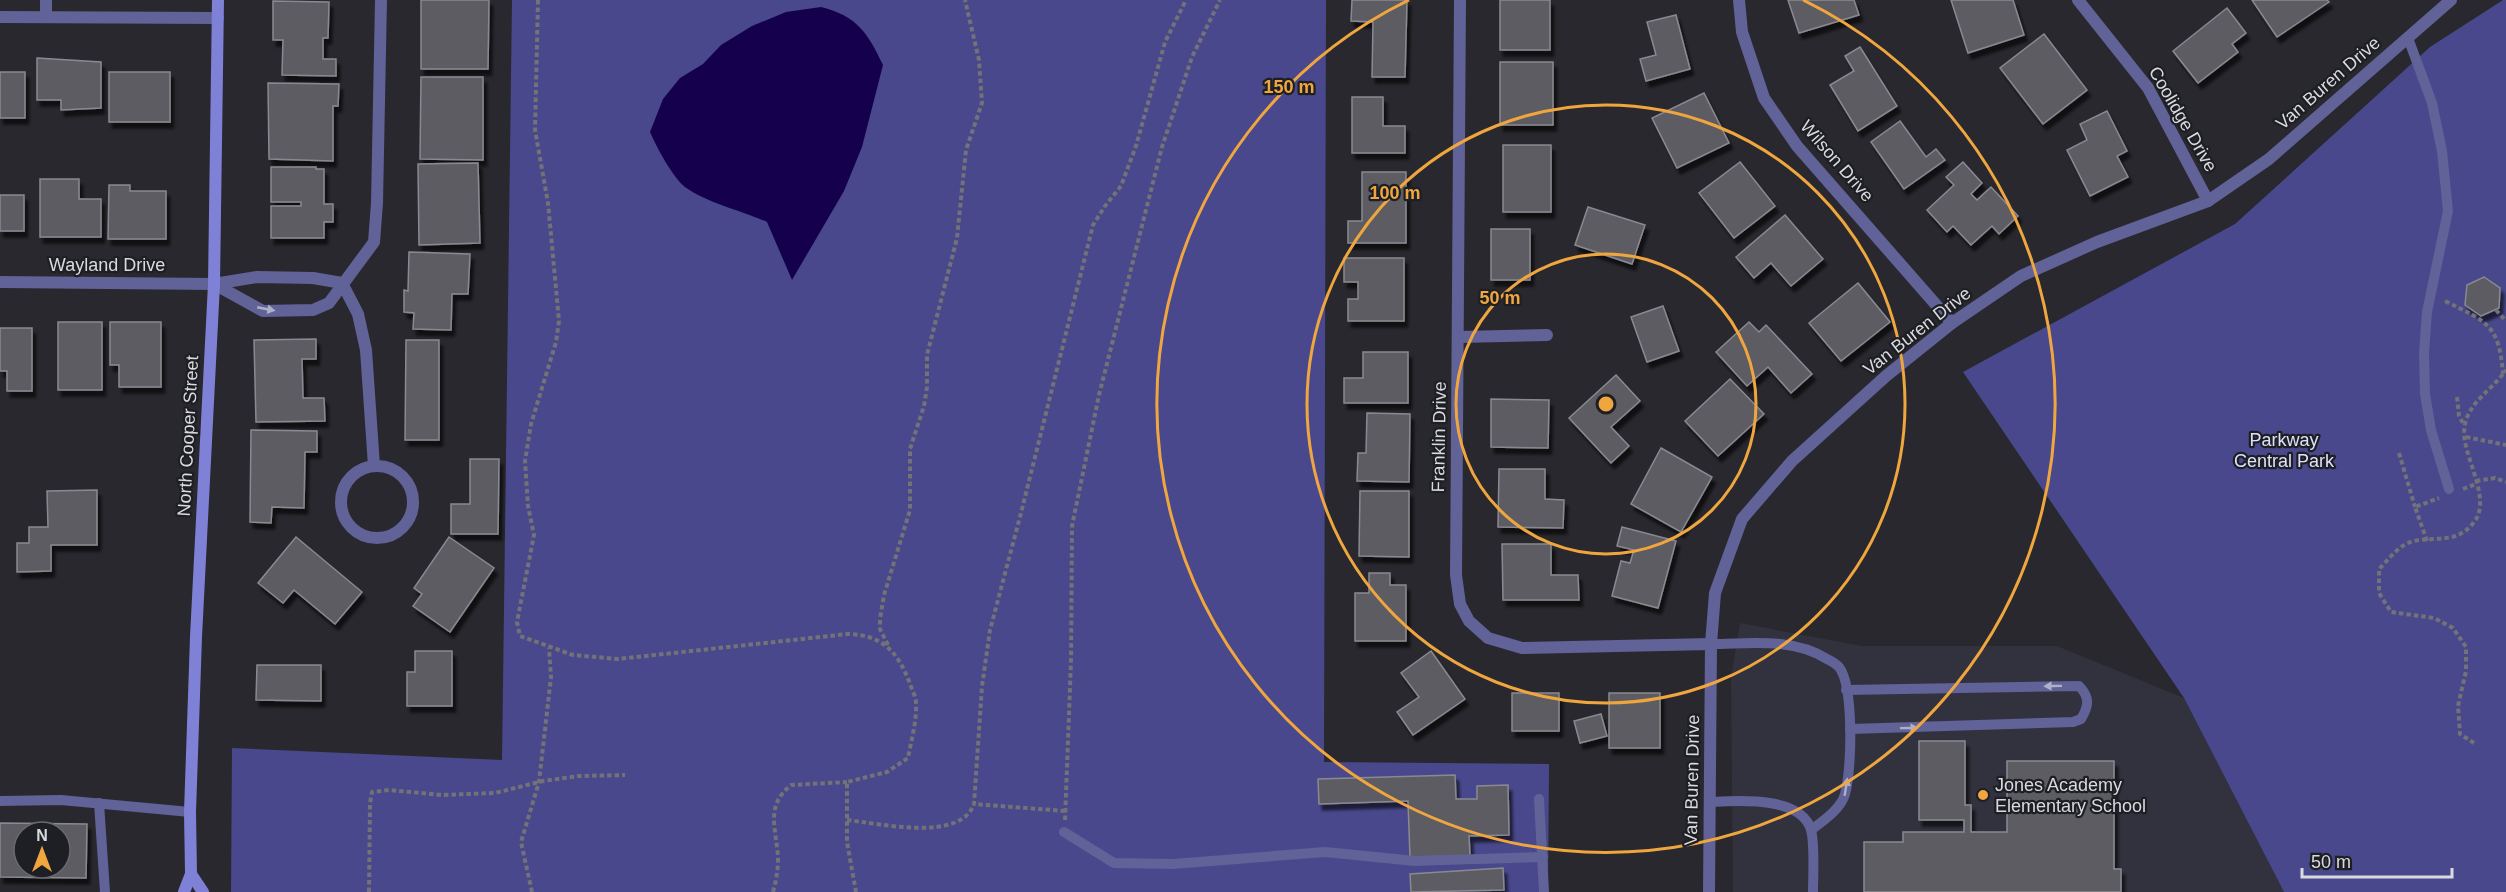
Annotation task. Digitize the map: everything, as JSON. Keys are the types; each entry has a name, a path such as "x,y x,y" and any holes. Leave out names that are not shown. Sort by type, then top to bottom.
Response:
{"main road":[{"name":"North Cooper Street","path":"184,892 191,874 190,812 214,284 218,0"},
{"path":"191,874 202,892"}],"street":[{"path":"46,0 46,17"},
{"path":"214,284 263,311 314,310 329,303 374,242 377,203 381,0"},
{"name":"Franklin Drive","path":"1460,0 1456,575 1460,604 1469,621 1488,638 1522,648 1711,644"},
{"name":"Wilson Drive","path":"1739,0 1742,32 1764,98 1797,146 1952,323"},
{"name":"Coolidge Drive","path":"2078,0 2148,88 2208,201"},
{"name":"Van Buren Drive","path":"1709,892 1711,644 1715,593 1742,519 1792,461 1886,376 1952,323 2021,276 2097,242 2208,201 2270,159 2451,0"},
{"path":"0,16 218,18"},
{"name":"Wayland Drive","path":"0,282 214,284 257,277 314,278 342,283"},
{"path":"342,283 357,314 366,350 374,466"},
{"path":"1459,337 1547,334"},
{"path":"374,466 386,467 398,473 407,482 412,493 411,512 402,528 392,535 380,538 358,533 349,525 340,505 346,483 353,475 374,466"}],"lane":[{"path":"2408,38 2432,103 2442,151 2448,211 2430,294 2424,353 2425,394 2431,430 2450,492"},
{"path":"1711,644 1791,644 1809,650 1839,666 1850,711 1850,753 1845,795 1830,815 1811,830"},
{"path":"1846,690 2079,686 2086,693 2088,703 2081,719 2073,722 1850,729"},
{"path":"1539,799 1544,892"},
{"path":"0,801 61,800 190,812"},
{"path":"1709,802 1759,800 1797,812 1811,830 1813,892"},
{"path":"99,803 105,892"},
{"path":"1064,832 1114,863 1173,864 1325,852 1415,861 1543,857"}],"path":[{"path":"538,0 535,130 548,203 559,321 556,342 531,424 525,461 528,506 534,535 517,622 520,636 573,655 618,659 848,634 861,634 888,646"},
{"path":"773,892 777,874 773,818 776,801 791,785 847,782 887,772 908,758 917,701 900,660 888,646 880,629 882,611 910,510 910,449 924,406 927,387 927,355 957,238 966,150 982,103 980,60 965,0"},
{"path":"847,820 926,829 946,826 972,810 982,686 990,630 1093,225 1121,186 1136,146 1165,42 1186,0"},
{"path":"1064,832 1071,661 1071,526 1099,395 1162,147 1192,57 1220,0"},
{"path":"2430,294 2490,327 2501,350 2505,372 2487,393 2472,405 2464,426"},
{"path":"2496,310 2506,321"},
{"path":"2457,397 2459,416 2464,426 2480,506 2477,519 2471,527 2446,539 2407,543 2379,569 2379,592 2391,612 2434,618 2454,628 2466,647 2466,671 2460,687 2458,722 2460,734 2474,743"},
{"path":"2466,437 2506,445"},
{"path":"2399,453 2427,541"},
{"path":"2415,507 2476,482 2495,478 2506,482"},
{"path":"532,892 521,842 539,782 551,677 549,648"},
{"path":"369,892 372,792 389,790 442,795 495,793 539,782 579,776 625,775"},
{"path":"847,782 847,842 856,892"},
{"path":"974,804 1065,811"}],"shaded area":[{"path":"821,7 844,15 860,27 883,65 862,147 844,191 792,280 767,222 714,202 685,187 670,169 650,132 663,99 680,78 703,64 721,45 752,26 786,12"},
{"name":"Jones Academy Elementary School","path":"1740,623 1862,646 2057,646 2184,698 2284,892 1733,892 1731,678"}],"green space":[{"path":"512,0 1326,0 1324,762 1549,764 1548,892 231,892 232,748 502,760"},
{"name":"Parkway Central Park","path":"2506,0 2506,892 2284,892 2184,698 1963,372 2235,224 2430,47"}],"building":[{"path":"421,0 489,0 488,69 421,69"},
{"path":"1352,0 1407,0 1405,77 1372,77 1373,22 1351,21"},
{"path":"1500,0 1550,0 1550,50 1500,50"},
{"path":"1788,0 1854,0 1859,15 1799,33"},
{"path":"1951,0 2013,0 2024,35 1968,53"},
{"path":"2252,0 2327,0 2329,2 2277,37"},
{"path":"273,1 329,2 328,38 323,38 323,59 336,59 336,76 282,75 283,40 273,40"},
{"path":"2227,8 2246,33 2232,44 2238,52 2198,83 2173,51"},
{"path":"1676,15 1690,69 1646,81 1640,59 1656,55 1647,22"},
{"path":"2044,34 2087,90 2043,124 2000,68"},
{"path":"1860,47 1897,106 1858,131 1830,85 1854,71 1845,56"},
{"path":"37,58 101,62 101,108 61,110 61,100 37,100"},
{"path":"1500,62 1553,62 1553,125 1500,125"},
{"path":"0,72 25,72 25,118 0,118"},
{"path":"109,72 170,72 170,122 109,122"},
{"path":"421,77 483,77 483,160 420,159"},
{"path":"268,83 339,84 338,106 333,106 333,161 269,159"},
{"path":"1704,93 1729,143 1677,168 1652,118"},
{"path":"1352,97 1383,97 1383,126 1405,126 1405,153 1352,153"},
{"path":"2107,111 2127,151 2117,156 2128,177 2090,196 2067,150 2087,140 2080,124"},
{"path":"1900,121 1926,157 1936,149 1945,160 1904,189 1871,142"},
{"path":"1503,145 1551,145 1551,212 1503,212"},
{"path":"1740,162 1775,206 1734,238 1699,193"},
{"path":"1963,162 1982,183 1971,194 1977,200 1991,187 2018,216 1999,234 1992,226 1971,245 1953,226 1947,232 1927,210 1954,185 1946,177"},
{"path":"478,163 480,243 419,245 418,164"},
{"path":"271,167 324,169 324,204 333,204 333,222 324,222 324,238 271,238 271,206 301,206 301,202 271,202"},
{"path":"1362,172 1406,172 1406,243 1348,243 1348,221 1362,221"},
{"path":"40,179 79,179 79,199 101,199 101,237 40,237"},
{"path":"109,185 130,185 130,191 166,191 166,239 108,239"},
{"path":"0,195 24,195 24,231 0,231"},
{"path":"1588,207 1645,225 1632,264 1575,245"},
{"path":"1785,215 1823,259 1791,286 1771,263 1754,278 1736,257"},
{"path":"1491,229 1530,229 1530,280 1491,280"},
{"path":"409,252 470,254 468,294 452,294 451,330 413,329 414,313 404,312 404,290 408,291"},
{"path":"1344,258 1404,258 1404,321 1348,321 1348,299 1358,299 1358,282 1344,282"},
{"path":"2484,277 2500,288 2499,308 2481,316 2465,305 2467,285"},
{"path":"1858,283 1890,322 1841,361 1809,323"},
{"path":"1663,306 1679,351 1647,362 1631,317"},
{"path":"58,322 102,322 102,390 58,390"},
{"path":"110,322 161,322 161,387 119,387 119,365 110,365"},
{"path":"1749,322 1759,332 1766,325 1812,374 1791,393 1768,367 1747,386 1716,352"},
{"path":"0,328 32,328 32,391 7,391 7,371 0,371"},
{"path":"316,339 316,359 302,359 303,398 324,398 325,421 256,422 254,340"},
{"path":"406,340 439,340 439,440 405,440"},
{"path":"1363,352 1408,352 1408,403 1344,403 1344,378 1363,378"},
{"path":"1616,375 1640,401 1611,427 1629,446 1611,463 1569,418"},
{"path":"1730,379 1764,414 1718,456 1685,421"},
{"path":"1491,399 1549,400 1548,448 1491,447"},
{"path":"1367,413 1410,414 1409,482 1357,481 1358,453 1366,453"},
{"path":"251,430 317,431 317,452 305,452 304,508 272,507 271,523 250,522"},
{"path":"1661,448 1712,477 1681,532 1631,504"},
{"path":"470,459 499,459 498,534 451,534 451,504 470,504"},
{"path":"1499,469 1545,469 1545,499 1564,500 1563,528 1498,527"},
{"path":"97,490 97,545 51,545 51,571 17,572 17,543 29,543 29,527 48,527 47,491"},
{"path":"1360,491 1409,491 1409,557 1359,556"},
{"path":"1622,527 1676,541 1658,608 1612,596 1621,561 1630,563 1634,550 1617,546"},
{"path":"296,537 362,592 335,624 294,590 283,603 258,583"},
{"path":"449,537 494,568 450,632 413,606 422,594 414,588"},
{"path":"1502,544 1551,544 1551,575 1578,575 1579,600 1503,600"},
{"path":"1369,573 1390,573 1390,585 1406,585 1406,641 1355,641 1355,593 1369,593"},
{"path":"415,651 452,651 452,706 407,706 407,672 415,672"},
{"path":"1431,651 1465,699 1413,735 1397,712 1419,697 1401,673"},
{"path":"257,665 321,665 321,701 256,700"},
{"path":"1512,693 1559,693 1559,731 1512,731"},
{"path":"1609,693 1660,693 1660,748 1609,748"},
{"path":"1601,714 1607,736 1580,743 1574,721"},
{"path":"1919,741 1965,741 1965,805 1971,805 1971,832 2007,832 2007,761 2114,761 2114,869 2121,869 2121,892 1864,892 1864,842 1903,842 1903,832 1964,832 1964,820 1919,820"},
{"path":"1455,775 1456,799 1477,799 1477,786 1508,785 1509,835 1469,836 1470,856 1410,857 1408,801 1319,804 1318,779"},
{"path":"0,823 12,823 12,877 0,877"},
{"path":"72,824 87,824 86,878 72,878"},
{"path":"1503,868 1504,890 1411,892 1410,874"}],"place":[{"name":"Jones Academy Elementary School","path":"1983,795"}]}
